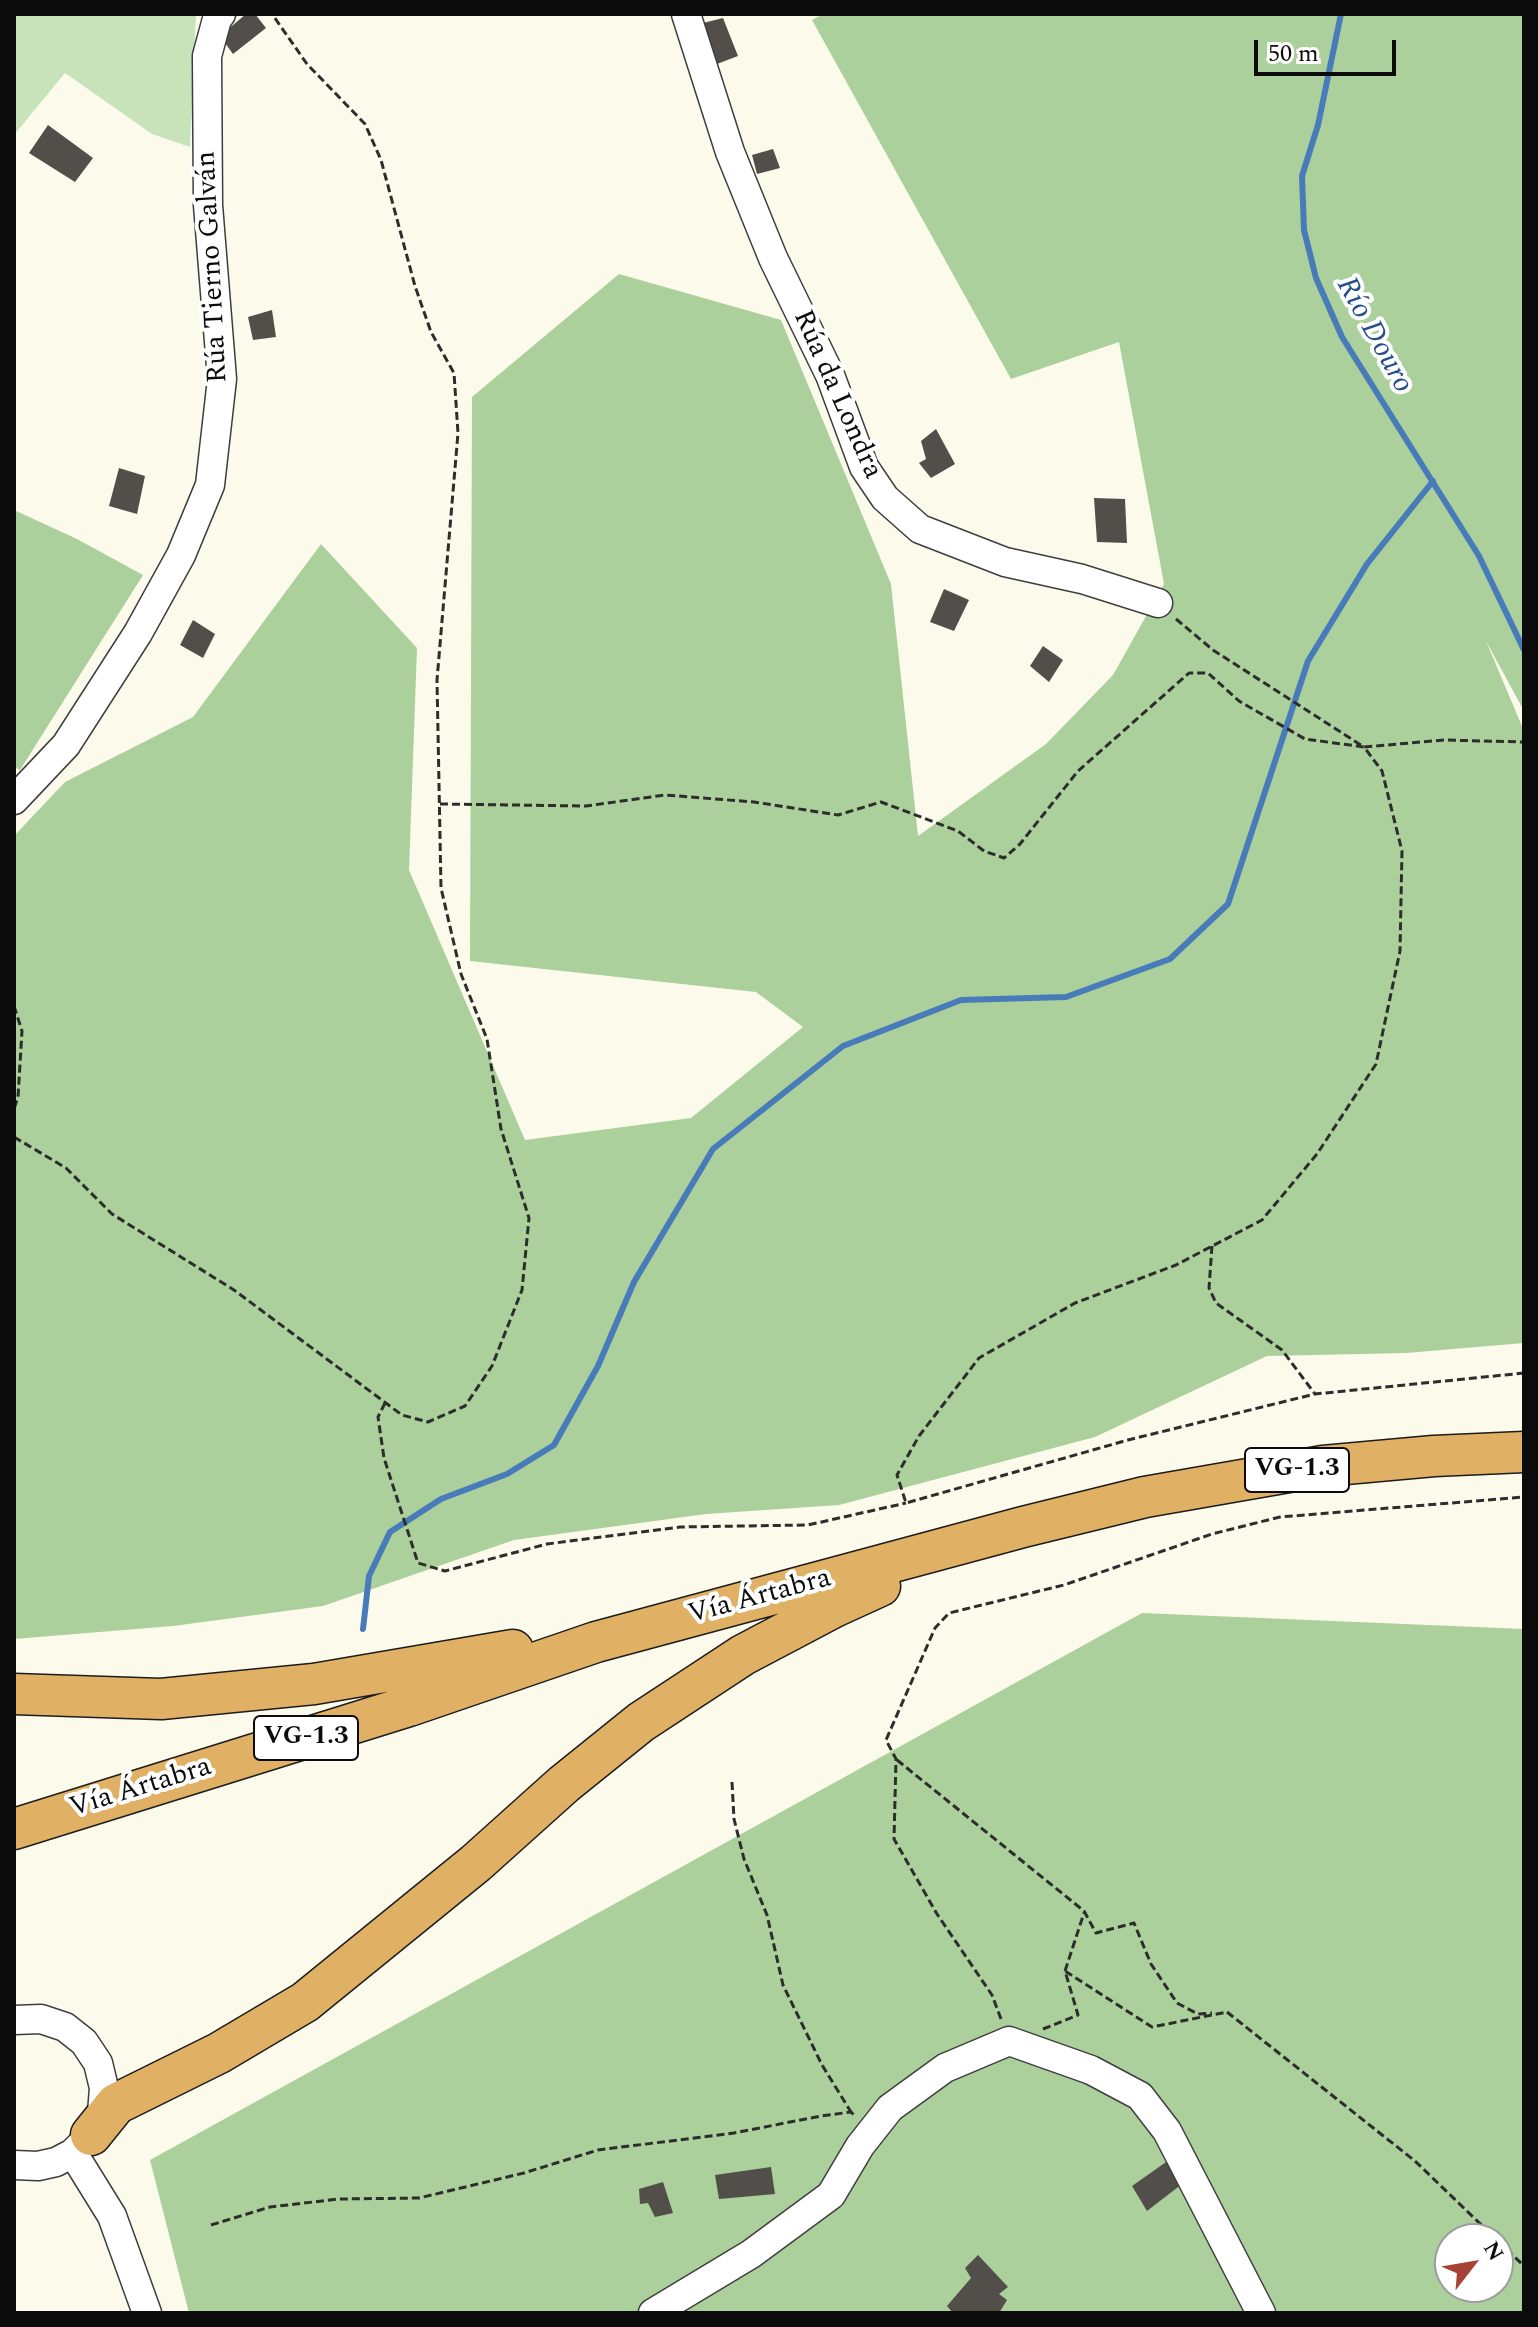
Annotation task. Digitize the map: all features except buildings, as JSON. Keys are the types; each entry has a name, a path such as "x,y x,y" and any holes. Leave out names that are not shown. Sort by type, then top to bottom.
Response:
{"highway":[{"name":"Vía Ártabra","path":"14,1829 409,1706 596,1642 1074,1514 1145,1497 1323,1466 1524,1452"},
{"path":"82,2144 116,2104 219,2053 305,2002 476,1863 564,1784 641,1722 743,1655 834,1607 925,1566 1074,1514"},
{"path":"14,1694 161,1699 314,1684 555,1643 596,1642"}],"street":[{"name":"Rúa da Londra","path":"686,14 730,152 773,258 830,375 864,467 885,498 920,529 1005,562 1082,579 1158,603"},
{"name":"Rúa Tierno Galván","path":"14,800 66,745 138,633 181,555 210,485 222,379 208,205 207,56 217,16"},
{"path":"14,2020 41,2019 65,2027 84,2042 98,2063 104,2088 102,2113 82,2144 56,2162 38,2166 14,2165"},
{"path":"653,2313 751,2254 831,2195 860,2146 862,2121 890,2108 945,2068 1009,2041 1091,2070 1140,2096 1167,2131 1261,2313"},
{"path":"82,2144 147,2313"}],"path":[{"path":"14,1137 66,1168 112,1214 234,1290 402,1415 428,1422 465,1406 492,1366 522,1290 529,1218 501,1129 487,1039 461,974 441,888 437,680 458,433 454,373 431,332 415,286 381,160 365,124 307,64 272,14"},
{"path":"906,1503 897,1475 919,1436 979,1358 1075,1303 1176,1265 1262,1220 1317,1154 1376,1064 1400,951 1402,851 1382,771 1364,747 1213,650 1158,603"},
{"path":"440,804 586,806 665,795 754,802 838,815 881,802 958,831 984,851 1004,858 1020,844 1078,771 1189,673 1208,673 1239,701 1305,739 1364,747 1444,740 1524,742"},
{"path":"14,1006 22,1031 18,1097 14,1109"},
{"path":"1212,1246 1209,1288 1216,1303 1282,1350 1315,1394"},
{"path":"385,1403 378,1417 384,1458 418,1563 445,1571 547,1544 680,1527 808,1525 906,1503 1128,1440 1315,1394 1524,1373"},
{"path":"1479,2223 1415,2161 1227,2012 1198,2014 1177,2003 1151,1964 1134,1923 1096,1933 1084,1911 896,1759 886,1740 935,1628 949,1613 1064,1585 1212,1534 1280,1517 1524,1497"},
{"path":"896,1759 894,1839 937,1914 992,1995 1009,2041 1078,2015 1065,1971 1084,1911"},
{"path":"732,1782 734,1819 744,1859 767,1915 783,1985 822,2065 862,2121"},
{"path":"1065,1971 1152,2027 1227,2012"},
{"path":"211,2225 270,2207 339,2199 419,2198 524,2173 598,2150 862,2121"}],"green space":[{"path":"14,14 196,14 190,147 152,134 65,73 14,135"},
{"path":"823,14 1524,14 1524,711 1486,641 1524,731 1524,1343 1406,1353 1267,1356 1095,1437 839,1505 706,1514 514,1540 323,1606 173,1626 14,1639 14,836 65,782 193,717 321,544 417,648 409,870 525,1140 691,1118 803,1027 756,992 470,961 472,397 619,274 781,320 891,584 918,836 1046,744 1113,675 1164,584 1119,342 1011,379 812,20"},
{"path":"14,510 77,539 143,575 20,770 14,767"},
{"path":"1142,1613 1524,1629 1524,2313 189,2313 150,2160"}],"waterway":[{"name":"Río Douro","path":"1341,14 1318,125 1302,176 1304,230 1316,278 1342,337 1479,556 1524,650"},
{"path":"363,1629 369,1576 390,1532 441,1499 507,1474 554,1445 598,1366 634,1282 713,1149 843,1046 961,1000 1066,997 1170,959 1228,904 1308,661 1367,564 1433,481"}]}
